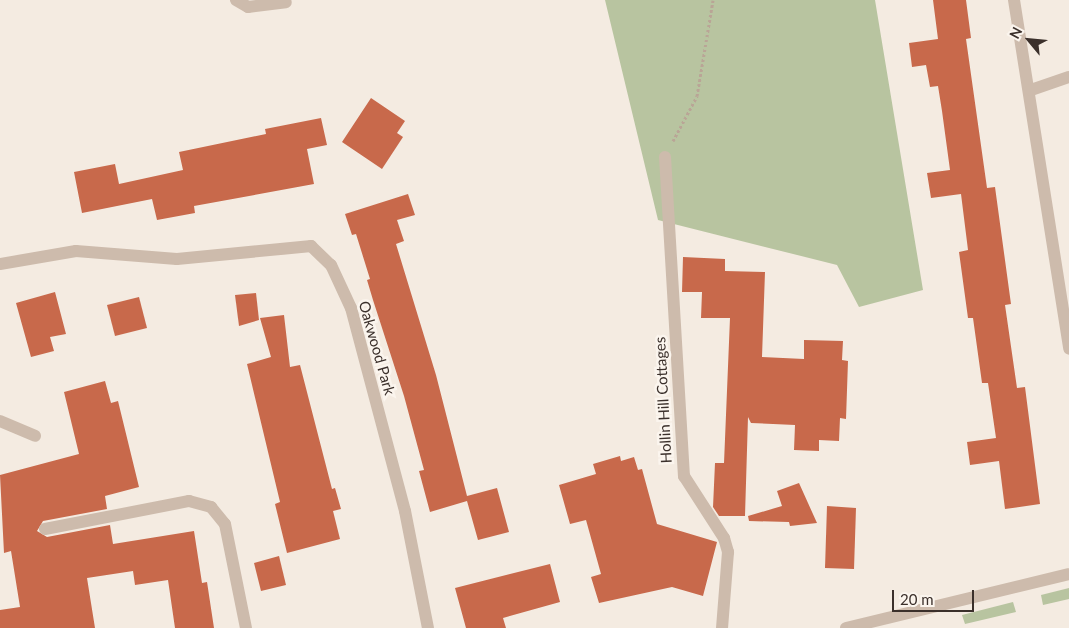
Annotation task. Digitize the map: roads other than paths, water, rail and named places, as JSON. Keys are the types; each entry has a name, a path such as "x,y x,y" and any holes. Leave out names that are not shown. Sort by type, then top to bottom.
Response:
{"street":[{"path":"236,0 248,7 286,2"},
{"path":"1014,0 1031,90 1069,349"},
{"path":"1031,90 1069,77"},
{"name":"Hollin Hill Cottages","path":"665,157 684,476 724,538 728,552 722,628"},
{"name":"Oakwood Park","path":"0,264 76,251 177,259 311,246 330,265 351,308 405,510 428,628"},
{"path":"0,421 35,436"},
{"path":"45,529 189,501 210,507 225,524 246,628"},
{"path":"846,628 1069,574"}]}
